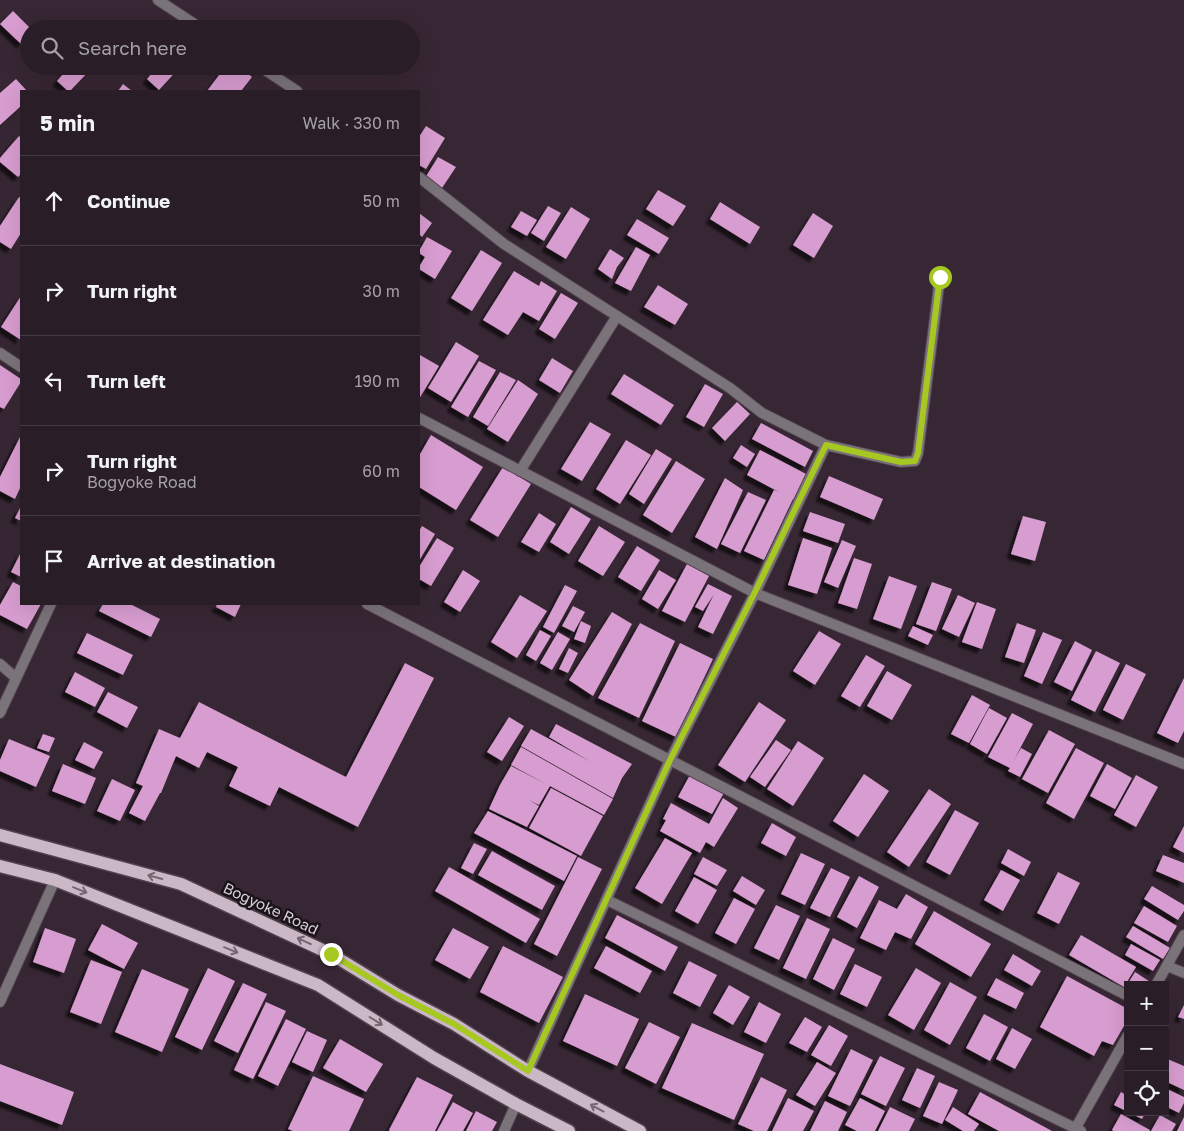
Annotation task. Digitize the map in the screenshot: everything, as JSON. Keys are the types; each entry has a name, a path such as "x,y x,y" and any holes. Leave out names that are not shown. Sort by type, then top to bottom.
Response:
{"main road":[{"name":"Bogyoke Road","path":"0,835 181,884 331,954 398,995 454,1024 528,1071 640,1131"},
{"path":"0,866 55,880 318,984 434,1058 569,1131"}],"street":[{"path":"158,0 188,20"},
{"path":"273,75 295,90"},
{"path":"420,178 504,244 730,388 762,412 826,445 901,462 915,461 918,453 940,277"},
{"path":"520,471 617,316"},
{"path":"0,354 20,366"},
{"path":"420,419 755,592 1184,764"},
{"path":"528,1071 670,760 755,592 826,445"},
{"path":"0,713 51,605"},
{"path":"369,605 1124,994"},
{"path":"0,664 16,678"},
{"path":"0,1002 55,880"},
{"path":"607,900 1077,1130 1124,1042"},
{"path":"1158,981 1184,935"},
{"path":"1167,966 1184,973"},
{"path":"504,1131 516,1104"}],"building":[{"path":"13,11 22,20 20,20 20,43 0,24"},
{"path":"62,75 85,75 71,90 67,90 57,81"},
{"path":"150,75 173,75 159,90 147,79"},
{"path":"219,75 249,75 252,77 242,90 208,90"},
{"path":"16,79 26,90 20,90 20,107 0,125 0,93"},
{"path":"123,84 131,90 119,90"},
{"path":"426,126 445,138 426,169 420,166 420,135"},
{"path":"19,136 20,175 18,177 0,162 0,158"},
{"path":"438,157 456,167 442,188 425,178"},
{"path":"658,190 686,206 673,226 646,209"},
{"path":"20,198 20,235 11,249 0,242 0,226"},
{"path":"720,202 760,227 750,244 710,219"},
{"path":"548,206 561,213 544,241 531,233"},
{"path":"571,207 590,219 566,259 546,247"},
{"path":"521,211 537,220 527,236 511,227"},
{"path":"813,213 833,226 814,258 793,245"},
{"path":"420,214 432,223 422,237 420,235"},
{"path":"637,219 669,238 659,254 627,235"},
{"path":"427,237 452,251 435,279 420,270 420,265 425,257 420,254 420,249"},
{"path":"636,247 650,255 631,291 615,283"},
{"path":"610,249 624,258 617,267 612,279 598,269"},
{"path":"481,250 502,263 472,311 451,298"},
{"path":"514,271 539,286 541,281 557,291 539,321 523,312 508,335 483,320"},
{"path":"658,285 688,304 675,325 644,307"},
{"path":"561,293 578,303 555,339 539,329"},
{"path":"20,298 20,339 1,327"},
{"path":"456,342 479,356 451,402 428,388"},
{"path":"420,355 439,366 420,397"},
{"path":"552,358 573,371 560,393 539,380"},
{"path":"479,361 496,370 468,417 451,407"},
{"path":"0,365 20,378 20,384 4,409 0,407"},
{"path":"500,372 516,380 488,426 473,417"},
{"path":"624,374 674,405 661,425 611,394"},
{"path":"518,380 538,394 508,442 487,429"},
{"path":"705,384 723,394 704,427 686,417"},
{"path":"737,402 750,414 725,441 712,428"},
{"path":"590,422 611,434 582,481 561,469"},
{"path":"761,423 813,451 805,467 752,439"},
{"path":"431,435 483,467 456,510 420,488 420,454"},
{"path":"20,437 20,488 15,499 0,491 0,477"},
{"path":"626,440 651,455 620,504 596,489"},
{"path":"741,445 755,454 747,467 733,458"},
{"path":"656,449 672,459 644,504 629,494"},
{"path":"760,450 808,475 793,499 764,560 744,551 774,490 779,492 747,475"},
{"path":"676,461 705,479 672,533 643,515"},
{"path":"503,467 531,484 498,537 470,520"},
{"path":"829,476 883,499 874,520 820,497"},
{"path":"725,478 743,490 717,549 695,537"},
{"path":"748,492 766,500 740,553 721,544"},
{"path":"571,507 591,519 569,554 550,542"},
{"path":"20,508 20,520 15,518"},
{"path":"810,512 845,524 838,543 803,531"},
{"path":"539,513 556,524 539,552 521,542"},
{"path":"1023,516 1046,522 1035,561 1011,554"},
{"path":"422,526 435,534 420,559 420,529"},
{"path":"599,526 625,542 603,576 578,561"},
{"path":"437,538 454,548 431,586 420,580 420,565"},
{"path":"803,538 832,548 817,594 788,585"},
{"path":"842,540 856,546 838,588 824,582"},
{"path":"637,546 660,560 641,591 618,577"},
{"path":"20,554 20,576 11,572"},
{"path":"854,558 872,564 857,609 838,603"},
{"path":"687,564 709,576 685,622 662,611"},
{"path":"463,570 480,581 460,612 444,602"},
{"path":"659,570 676,580 658,609 642,599"},
{"path":"889,576 917,586 901,629 873,619"},
{"path":"13,582 20,586 20,605 40,605 27,629 0,615 0,605"},
{"path":"932,582 952,589 936,631 916,624"},
{"path":"708,584 732,596 713,634 698,627 714,594 703,611 695,607"},
{"path":"565,585 577,591 554,633 543,627"},
{"path":"520,595 547,611 517,658 491,642"},
{"path":"958,595 975,603 959,637 942,629"},
{"path":"977,602 996,609 982,649 962,642"},
{"path":"102,605 132,605 160,619 151,637 99,611"},
{"path":"217,605 241,605 235,617 216,607"},
{"path":"573,606 585,612 574,632 562,626"},
{"path":"612,612 632,624 593,696 569,680"},
{"path":"581,621 591,626 585,643 574,639"},
{"path":"640,623 675,641 639,718 598,698"},
{"path":"1017,623 1036,630 1024,663 1005,657"},
{"path":"913,626 933,635 928,645 908,636"},
{"path":"540,630 551,636 536,661 526,655"},
{"path":"819,631 841,644 815,685 793,671"},
{"path":"558,632 570,639 552,670 540,663"},
{"path":"1043,632 1062,640 1042,684 1024,676"},
{"path":"87,633 133,655 123,675 77,653"},
{"path":"1075,641 1092,650 1072,691 1054,682"},
{"path":"680,643 713,659 676,737 642,721"},
{"path":"569,648 578,653 568,673 559,669"},
{"path":"1096,651 1120,663 1095,712 1071,700"},
{"path":"866,655 885,666 860,707 841,696"},
{"path":"405,663 434,678 358,827 279,787 270,806 229,786 238,767 207,752 199,768 176,756 161,793 145,821 129,813 143,786 136,783 159,729 180,738 199,702 346,777"},
{"path":"1126,664 1146,674 1123,720 1103,710"},
{"path":"887,671 912,685 892,720 867,706"},
{"path":"75,672 105,688 95,707 65,692"},
{"path":"1184,678 1184,731 1178,743 1157,733"},
{"path":"108,692 138,707 127,728 97,712"},
{"path":"972,695 990,705 969,743 951,734"},
{"path":"759,702 786,720 745,782 718,765"},
{"path":"989,708 1007,718 987,754 970,744"},
{"path":"1012,713 1033,724 1013,762 1021,748 1032,754 1020,777 1008,771 1010,768 988,757"},
{"path":"509,717 524,726 502,761 487,752"},
{"path":"556,724 632,764 622,778 613,798 521,746 531,729 591,762 549,737"},
{"path":"1049,730 1075,744 1048,793 1022,779"},
{"path":"43,734 55,738 49,752 37,748"},
{"path":"9,739 50,756 36,787 0,771 0,760"},
{"path":"776,740 791,750 765,787 750,777"},
{"path":"798,741 824,758 793,806 767,789"},
{"path":"84,742 103,752 94,769 75,760"},
{"path":"521,747 613,799 604,815 550,786 539,805 529,800 539,806 527,827 489,809 511,766 548,785 511,765"},
{"path":"1076,748 1104,763 1074,819 1046,803"},
{"path":"63,764 96,778 85,804 52,791"},
{"path":"1107,764 1132,778 1115,809 1090,796"},
{"path":"691,773 725,791 712,814 678,797"},
{"path":"864,774 889,791 858,837 833,821"},
{"path":"1136,775 1158,787 1136,827 1114,815"},
{"path":"112,779 135,790 120,821 97,811"},
{"path":"551,788 603,816 581,856 529,828"},
{"path":"929,789 951,804 909,867 887,852"},
{"path":"723,798 738,808 714,847 706,842 700,853 660,831 666,820 663,819 671,803 709,824"},
{"path":"955,810 979,823 950,875 926,862"},
{"path":"488,811 577,856 564,881 474,833"},
{"path":"772,823 796,837 786,856 761,843"},
{"path":"1184,826 1184,853 1173,847"},
{"path":"665,838 692,853 662,904 635,888"},
{"path":"474,843 487,849 473,874 461,868"},
{"path":"1008,849 1031,862 1024,876 1001,863"},
{"path":"492,851 555,886 542,910 478,875"},
{"path":"801,853 825,864 805,905 781,894"},
{"path":"1163,855 1184,863 1184,883 1156,871"},
{"path":"578,857 602,869 557,956 534,944"},
{"path":"703,857 727,870 717,886 694,874"},
{"path":"449,867 540,919 526,943 435,891"},
{"path":"831,868 850,877 830,917 810,908"},
{"path":"1001,870 1020,880 1003,911 984,900"},
{"path":"1058,872 1080,883 1059,924 1037,913"},
{"path":"742,876 765,890 756,905 733,891"},
{"path":"859,876 879,887 857,928 837,917"},
{"path":"694,877 717,890 698,924 675,911"},
{"path":"1152,886 1184,905 1184,911 1178,920 1144,899"},
{"path":"906,894 928,907 911,939 895,932 886,950 860,938 879,900 897,909"},
{"path":"734,898 755,909 736,944 715,933"},
{"path":"776,905 800,916 779,960 754,948"},
{"path":"1144,906 1177,926 1168,942 1134,923"},
{"path":"934,911 991,944 971,977 915,944"},
{"path":"617,915 678,947 665,971 605,938"},
{"path":"807,918 830,929 806,979 783,968"},
{"path":"102,924 138,943 124,969 88,950"},
{"path":"1133,926 1170,948 1163,959 1126,937"},
{"path":"45,928 76,939 64,973 33,962"},
{"path":"453,928 489,947 470,979 435,960"},
{"path":"1081,935 1136,967 1128,981 1124,981 1124,987 1069,955"},
{"path":"833,938 855,949 834,990 813,979"},
{"path":"1131,944 1160,960 1153,971 1125,955"},
{"path":"503,946 563,977 539,1023 480,992"},
{"path":"606,946 652,971 640,993 594,968"},
{"path":"1013,954 1041,971 1032,986 1004,970"},
{"path":"91,960 122,972 101,1024 70,1012"},
{"path":"689,961 717,975 700,1007 673,993"},
{"path":"855,964 882,977 867,1007 840,994"},
{"path":"208,968 235,981 202,1050 175,1037"},
{"path":"916,968 941,983 914,1030 888,1015"},
{"path":"142,969 189,989 162,1052 115,1032"},
{"path":"1135,972 1149,981 1129,981"},
{"path":"1067,976 1124,1007 1124,1026 1113,1045 1102,1041 1094,1056 1040,1027"},
{"path":"996,978 1024,993 1016,1009 987,995"},
{"path":"950,982 977,997 950,1045 924,1030"},
{"path":"243,983 267,994 238,1053 214,1041"},
{"path":"729,985 750,997 733,1025 713,1013"},
{"path":"585,994 639,1019 617,1066 563,1041"},
{"path":"266,1002 286,1011 253,1079 234,1070"},
{"path":"759,1002 781,1014 766,1043 744,1032"},
{"path":"1184,1005 1184,1019 1178,1017"},
{"path":"984,1014 1008,1027 990,1061 966,1048"},
{"path":"805,1017 822,1027 807,1052 789,1043"},
{"path":"286,1019 306,1029 278,1086 258,1076"},
{"path":"649,1022 680,1037 656,1084 625,1068"},
{"path":"692,1023 764,1054 734,1120 662,1088"},
{"path":"829,1025 848,1036 831,1066 811,1055"},
{"path":"1012,1028 1032,1039 1015,1069 996,1059"},
{"path":"307,1031 327,1040 313,1072 292,1062"},
{"path":"340,1039 383,1064 366,1092 323,1068"},
{"path":"851,1049 873,1060 850,1106 828,1096"},
{"path":"880,1056 905,1068 886,1106 861,1094"},
{"path":"1169,1060 1184,1066 1184,1090 1169,1083"},
{"path":"817,1062 836,1073 815,1106 796,1095"},
{"path":"0,1064 74,1092 62,1125 0,1101"},
{"path":"917,1068 935,1076 920,1108 902,1100"},
{"path":"313,1076 364,1099 349,1131 293,1131 288,1129"},
{"path":"417,1077 453,1095 435,1131 390,1131 389,1130"},
{"path":"761,1077 787,1090 767,1131 754,1131 738,1124"},
{"path":"939,1082 958,1090 942,1124 923,1116"},
{"path":"1169,1090 1184,1097 1184,1103 1179,1113 1169,1108"},
{"path":"980,1092 1052,1131 999,1131 968,1114"},
{"path":"1121,1092 1124,1094 1124,1110 1114,1105"},
{"path":"788,1098 814,1111 803,1131 772,1131"},
{"path":"860,1098 885,1111 875,1131 857,1131 845,1125"},
{"path":"825,1101 847,1112 838,1131 810,1131"},
{"path":"453,1102 473,1113 463,1131 437,1131"},
{"path":"890,1107 915,1119 909,1131 878,1131"},
{"path":"953,1107 979,1124 974,1131 963,1131 945,1120"},
{"path":"476,1111 497,1122 492,1131 466,1131"},
{"path":"1121,1114 1150,1130 1114,1131 1112,1130"},
{"path":"1159,1116 1176,1124 1172,1131 1151,1131"},
{"path":"1184,1117 1184,1131 1177,1131"}],"route":[{"path":"331,954 398,995 454,1024 528,1071 670,760 755,592 826,445 901,462 915,461 918,453 940,277"}]}
